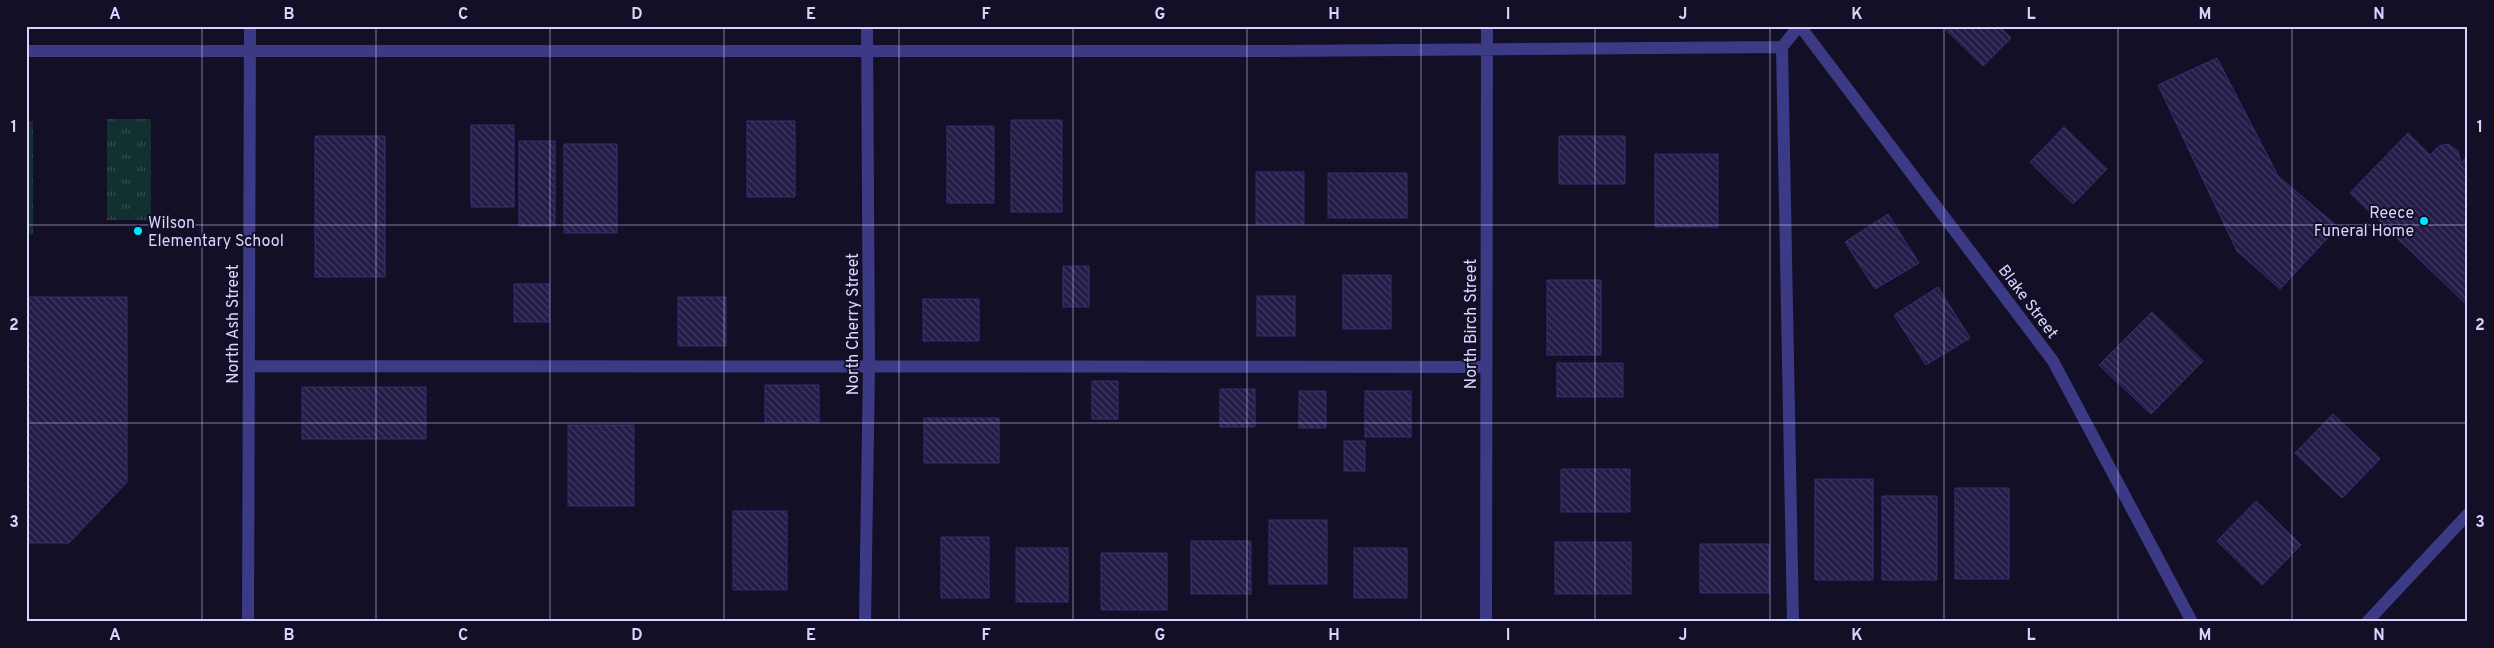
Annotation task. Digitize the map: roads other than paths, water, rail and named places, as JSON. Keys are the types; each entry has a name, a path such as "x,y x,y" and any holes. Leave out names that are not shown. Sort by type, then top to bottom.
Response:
{"street":[{"name":"North Ash Street","path":"248,622 250,26"},
{"name":"North Cherry Street","path":"865,622 868,367 867,26"},
{"name":"North Birch Street","path":"1486,622 1487,26"},
{"path":"1793,622 1782,48 1799,26"},
{"name":"Blake Street","path":"1799,26 2053,360 2192,622"},
{"path":"26,51 1782,48"},
{"path":"249,366 1486,367"},
{"path":"2367,622 2468,514"}],"place":[{"name":"Reece Funeral Home","path":"2424,221"},
{"name":"Wilson Elementary School","path":"138,231"}]}
